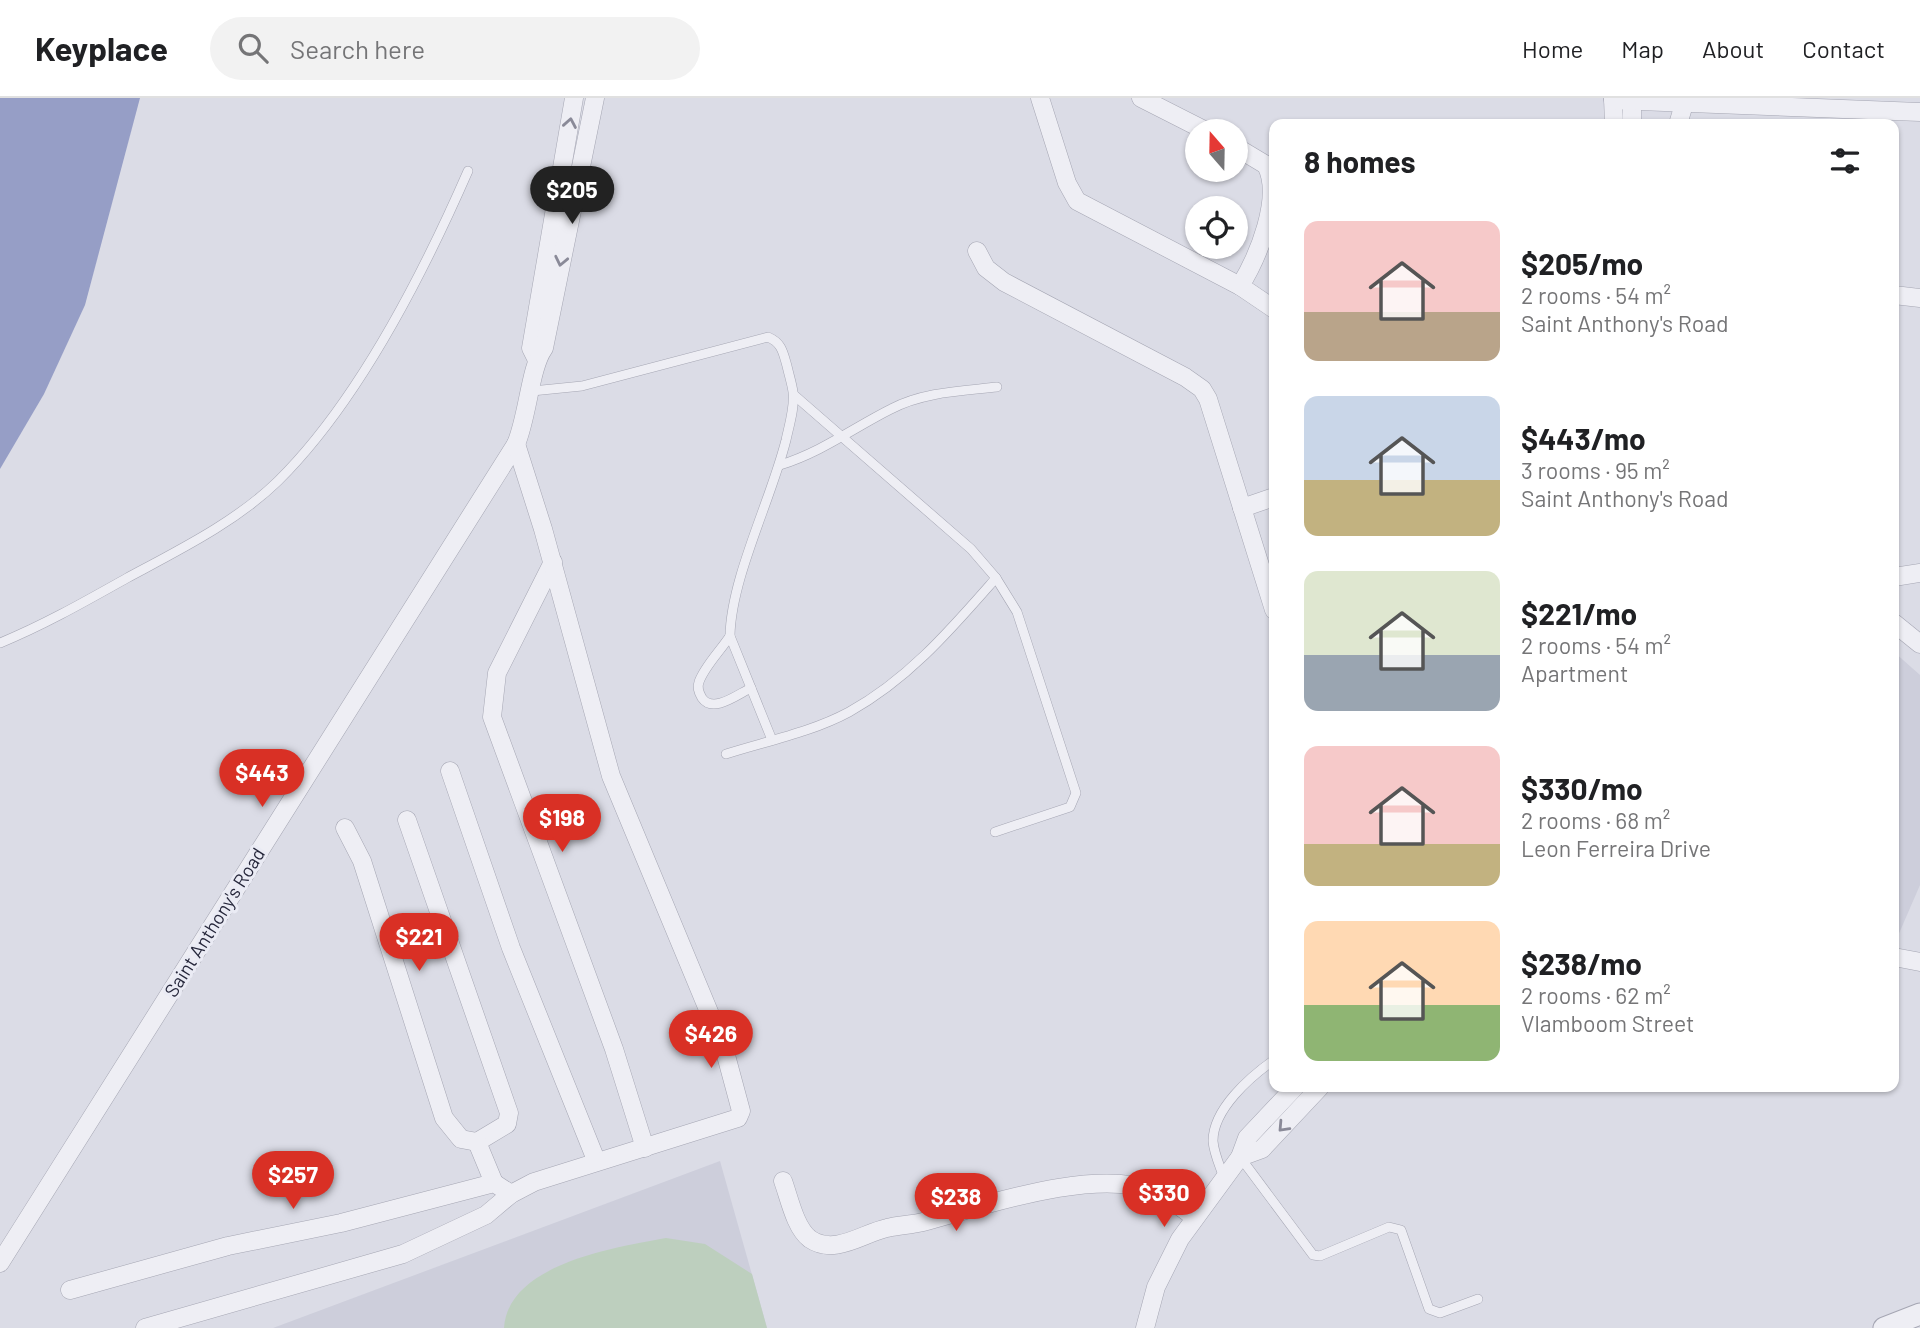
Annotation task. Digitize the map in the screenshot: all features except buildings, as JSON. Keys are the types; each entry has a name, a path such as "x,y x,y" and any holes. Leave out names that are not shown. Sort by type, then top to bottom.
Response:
{"street":[{"path":"574,98 531,348 536,358 544,348 595,98"},
{"path":"1041,98 1067,183 1077,201 1240,286 1269,306"},
{"path":"1141,98 1185,120"},
{"path":"1614,119 1613,99 1920,112"},
{"path":"1632,99 1632,119"},
{"path":"1680,119 1685,101"},
{"path":"1248,154 1266,164 1269,177"},
{"path":"1240,286 1262,248 1269,199"},
{"path":"977,251 986,268 1004,282 1185,377 1202,389 1208,399 1269,594"},
{"path":"1899,296 1920,298"},
{"name":"Saint Anthony's Road","path":"0,1263 516,444 532,391 536,358"},
{"path":"145,1328 403,1254 486,1215 510,1194 596,1160 738,1118 741,1111 724,1048 611,776 590,709 553,562 516,444"},
{"path":"1242,508 1269,499"},
{"path":"553,562 497,673 492,717 614,1049 645,1147"},
{"path":"1899,576 1920,572"},
{"path":"1899,627 1920,644"},
{"path":"450,771 515,959 596,1160"},
{"path":"345,828 367,874 444,1118 457,1136 477,1142 508,1124 509,1113 407,820"},
{"path":"1899,958 1920,962"},
{"path":"1145,1328 1167,1263 1194,1217 1240,1157 1247,1138 1290,1092"},
{"path":"1240,1157 1262,1149 1315,1092"},
{"path":"477,1142 494,1183 510,1194"},
{"path":"783,1181 801,1228 809,1238 826,1244 852,1241 888,1227 923,1222 995,1201 1110,1184 1154,1191 1194,1217"},
{"path":"70,1290 228,1246 341,1223 494,1183"},
{"path":"1884,1328 1920,1314"}],"lane":[{"path":"0,643 50,621 161,560 223,523 278,481 321,432 396,317 433,251 468,171"},
{"path":"532,391 582,386 768,337 777,341 782,349 794,395 780,465 737,592 730,636 699,681 698,691 703,701 712,704 721,703 751,688"},
{"path":"780,465 810,456 892,408 920,397 997,387"},
{"path":"794,395 971,549 996,578 1017,612 1076,793 1070,807 995,832"},
{"path":"726,754 837,718 894,683 915,666 996,578"},
{"path":"730,636 772,740"},
{"path":"1224,1178 1214,1150 1215,1128 1226,1107 1259,1070 1269,1063"},
{"path":"1240,1157 1312,1255 1320,1256 1389,1227 1396,1228 1401,1230 1429,1309 1440,1313 1478,1299"}],"shaded area":[{"path":"1899,656 1920,675 1920,885 1899,933"},
{"path":"720,1161 767,1328 273,1328"}],"green space":[{"path":"666,1238 705,1244 752,1274 767,1328 504,1328 510,1306 524,1288 544,1273 595,1253"}],"water":[{"path":"0,98 140,98 85,305 44,394 0,469"}]}
